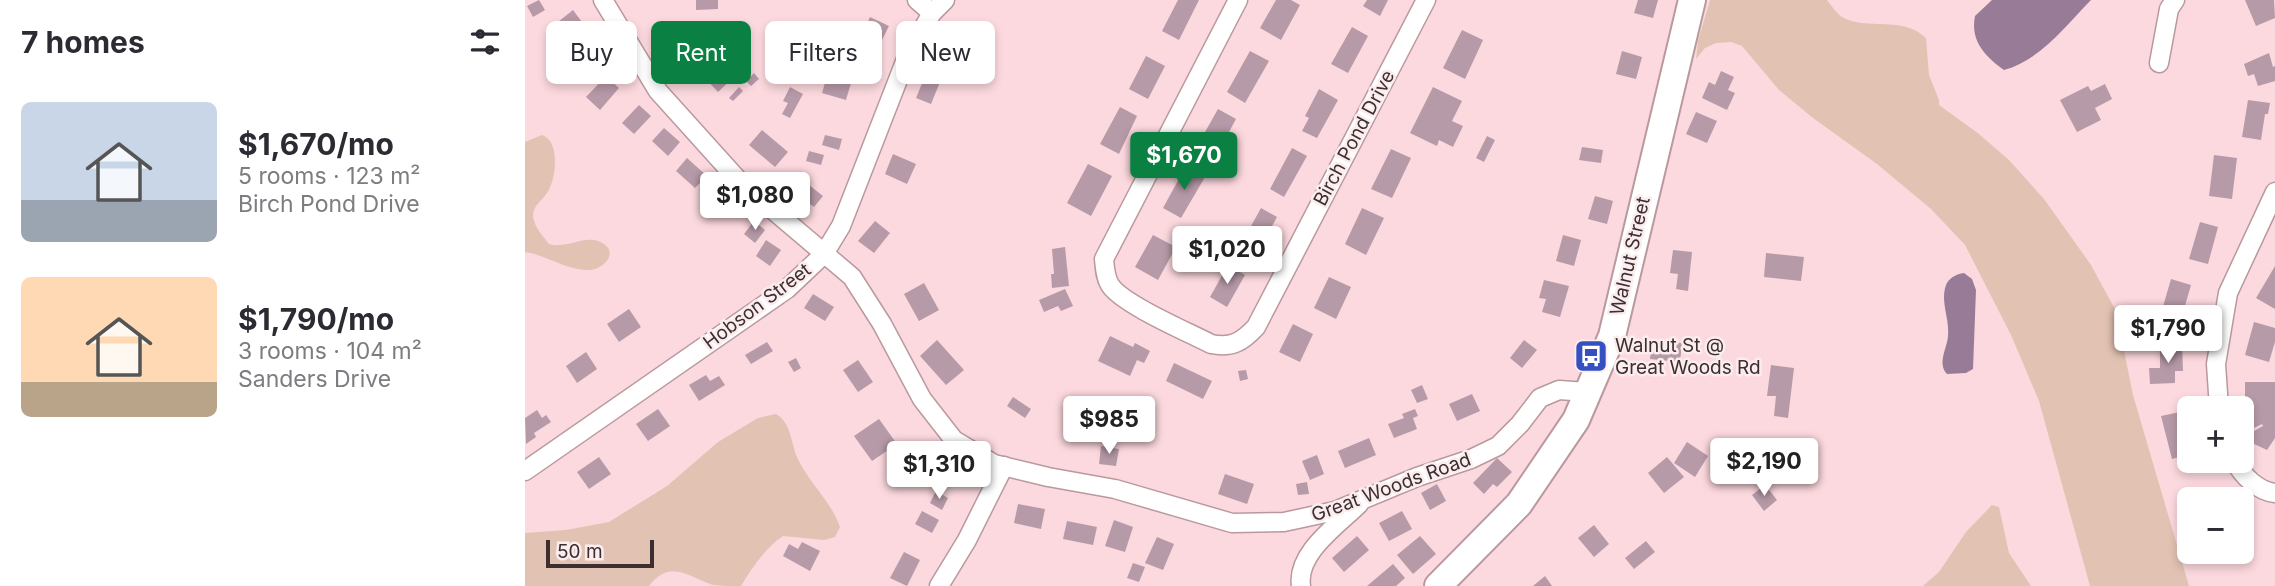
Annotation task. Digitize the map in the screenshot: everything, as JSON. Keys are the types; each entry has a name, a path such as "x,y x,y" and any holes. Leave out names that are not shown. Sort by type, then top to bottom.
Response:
{"main road":[{"name":"Walnut Street","path":"1438,586 1519,504 1576,420 1612,336 1692,0"}],"street":[{"name":"Great Woods Road","path":"603,0 658,91 740,182 852,277 882,324 922,399 954,440 994,464 1115,489 1232,523 1284,522 1335,511 1417,477 1471,459 1498,446 1540,398 1559,390 1587,392"},
{"path":"917,0 932,13"},
{"name":"Hobson Street","path":"525,471 787,289 824,254 841,226 908,54 932,13 944,0"},
{"name":"Birch Pond Drive","path":"1238,0 1104,259 1105,274 1112,288 1127,300 1211,344 1225,347 1242,342 1256,327 1426,0"},
{"path":"2159,63 2169,9 2175,0"},
{"path":"2219,396 2216,364 2228,293 2275,192"},
{"path":"939,586 967,540 1004,466"},
{"path":"2242,473 2265,491 2275,493"},
{"path":"1301,586 1300,578 1310,553 1365,498"}],"shaded area":[{"path":"1710,0 1827,0 1842,17 1852,21 1907,27 1926,38 1929,75 1939,105 2009,160 2044,199 2091,265 2116,311 2133,395 2177,545 2177,564 2183,564 2189,586 2090,586 2039,401 2011,335 1965,245 1931,209 1877,164 1779,90 1742,46 1731,42 1716,43 1705,48 1696,59 1698,41"},
{"path":"1992,0 2091,0 2041,50 2004,70 1985,53 1975,33 1975,16"},
{"path":"542,135 552,145 555,161 550,187 534,209 535,224 549,244 562,245 592,240 605,245 610,254 600,267 588,270 572,268 525,252 525,142"},
{"path":"1964,273 1972,279 1976,290 1973,369 1966,373 1947,374 1943,365 1948,330 1944,291 1951,278"},
{"path":"776,414 788,427 802,466 836,518 840,527 835,537 824,540 783,536 765,552 741,586 713,585 688,574 672,571 657,578 649,586 525,586 525,533 566,530 609,522 667,486 718,442 758,418"},
{"path":"1992,505 1999,507 2009,553 2031,586 1923,586 1939,572 1966,532"}],"building":[{"path":"539,0 545,10 533,17 527,6"},
{"path":"696,0 718,0 718,9 696,10"},
{"path":"1178,0 1199,0 1179,40 1162,31"},
{"path":"1276,0 1291,0 1300,5 1281,40 1260,28"},
{"path":"1367,0 1388,0 1380,16 1363,6"},
{"path":"1638,0 1658,0 1653,18 1634,13"},
{"path":"2245,0 2274,0 2275,18 2256,26"},
{"path":"573,10 581,21 559,21"},
{"path":"882,23 889,26 882,40"},
{"path":"1352,27 1368,36 1348,73 1331,64"},
{"path":"1462,30 1483,40 1465,79 1443,68"},
{"path":"1250,51 1269,61 1245,103 1227,92"},
{"path":"1622,51 1642,57 1636,79 1616,74"},
{"path":"2269,53 2273,67 2275,66 2275,81 2258,86 2254,74 2248,76 2244,64"},
{"path":"1146,56 1165,66 1148,99 1129,89"},
{"path":"1721,71 1734,77 1728,90 1735,93 1727,110 1702,98 1709,82 1715,85"},
{"path":"754,73 759,79 751,86 749,84"},
{"path":"598,84 615,84 619,88 600,110 586,97"},
{"path":"711,84 726,84 718,92"},
{"path":"825,84 851,84 846,100 822,93"},
{"path":"922,84 939,84 931,104 916,98"},
{"path":"2105,84 2112,99 2095,108 2101,120 2077,132 2060,100 2088,86 2091,91"},
{"path":"739,87 743,91 733,101 729,98"},
{"path":"790,87 803,94 790,118 782,114 788,103 783,101"},
{"path":"1433,87 1462,101 1452,121 1463,126 1453,147 1439,140 1437,146 1410,133"},
{"path":"1319,89 1338,100 1317,138 1302,131 1309,118 1305,116"},
{"path":"2248,100 2270,103 2268,114 2265,114 2261,140 2242,137"},
{"path":"639,105 651,116 634,134 622,123"},
{"path":"1120,107 1137,116 1119,154 1100,144"},
{"path":"1218,109 1236,119 1215,158 1196,148"},
{"path":"1696,112 1717,121 1707,143 1686,134"},
{"path":"664,128 680,142 668,156 652,141"},
{"path":"762,130 788,152 775,167 749,145"},
{"path":"825,135 842,139 839,150 822,145"},
{"path":"1487,136 1495,140 1484,162 1476,158"},
{"path":"1582,147 1603,150 1601,163 1579,160"},
{"path":"1292,148 1307,156 1284,197 1270,189"},
{"path":"1391,149 1411,158 1392,198 1371,189"},
{"path":"809,151 824,155 821,165 806,161"},
{"path":"893,154 916,164 907,184 885,174"},
{"path":"2214,155 2237,158 2232,199 2209,196"},
{"path":"687,158 707,176 695,188 676,171"},
{"path":"1088,164 1112,176 1091,216 1067,203"},
{"path":"1186,166 1205,177 1181,218 1163,208"},
{"path":"800,178 823,196 814,207 791,190"},
{"path":"1595,196 1613,201 1607,224 1588,219"},
{"path":"1261,208 1277,217 1256,255 1240,246"},
{"path":"1362,208 1384,218 1366,255 1345,244"},
{"path":"754,221 765,230 755,243 744,234"},
{"path":"875,221 890,233 874,253 858,241"},
{"path":"2200,222 2218,227 2208,264 2189,259"},
{"path":"1153,235 1176,247 1158,280 1135,267"},
{"path":"1563,235 1581,240 1574,266 1556,261"},
{"path":"766,240 781,250 770,266 756,256"},
{"path":"1065,247 1069,286 1052,288 1052,249"},
{"path":"1673,250 1692,252 1688,291 1676,289 1678,274 1670,273"},
{"path":"1766,253 1804,257 1801,281 1764,277"},
{"path":"1228,265 1245,275 1227,307 1210,297"},
{"path":"2275,266 2275,309 2256,298"},
{"path":"1329,277 1351,287 1336,319 1314,308"},
{"path":"2171,279 2191,285 2180,323 2160,317"},
{"path":"1544,280 1569,286 1560,317 1542,312 1546,299 1539,298"},
{"path":"924,283 939,310 919,321 904,294"},
{"path":"1065,289 1073,306 1061,311 1058,306 1044,312 1039,300"},
{"path":"813,294 834,307 825,321 804,308"},
{"path":"629,309 641,327 619,342 607,324"},
{"path":"2254,322 2275,328 2275,342 2269,362 2245,355"},
{"path":"1293,324 1313,334 1300,362 1279,352"},
{"path":"1110,336 1133,347 1135,343 1150,351 1144,363 1137,360 1130,376 1098,361"},
{"path":"937,340 964,370 946,385 920,356"},
{"path":"1524,340 1537,350 1522,368 1510,358"},
{"path":"1652,340 1682,343 1680,362 1650,359"},
{"path":"767,342 773,351 751,364 745,355"},
{"path":"2182,344 2183,371 2175,371 2175,383 2150,384 2149,368 2160,368 2160,345"},
{"path":"586,352 597,369 577,383 566,366"},
{"path":"796,358 801,368 794,372 788,362"},
{"path":"858,360 873,382 858,392 843,370"},
{"path":"1174,363 1212,381 1203,399 1166,381"},
{"path":"1771,365 1794,368 1788,418 1774,416 1776,396 1767,396"},
{"path":"1246,370 1248,379 1240,381 1238,371"},
{"path":"706,375 710,381 719,376 725,385 699,401 689,385"},
{"path":"2245,382 2275,382 2275,438 2267,450 2254,444 2254,431 2263,426 2262,424 2254,428 2254,396 2245,396"},
{"path":"1422,385 1428,399 1417,403 1411,390"},
{"path":"1472,394 1480,411 1457,421 1449,404"},
{"path":"1013,397 1031,409 1025,418 1007,406"},
{"path":"658,409 670,426 648,441 636,424"},
{"path":"1415,409 1418,416 1413,418 1417,429 1394,438 1388,424 1404,418 1402,414"},
{"path":"537,410 542,418 546,415 551,422 534,433 536,437 526,444 525,418"},
{"path":"2177,413 2177,458 2172,459 2161,416"},
{"path":"879,419 897,444 872,461 854,436"},
{"path":"1369,438 1376,455 1345,468 1338,451"},
{"path":"1687,442 1708,456 1695,477 1674,463"},
{"path":"1101,446 1119,449 1116,466 1099,464"},
{"path":"1317,455 1324,474 1310,480 1302,461"},
{"path":"599,457 611,474 589,489 577,472"},
{"path":"1667,457 1684,477 1664,493 1648,473"},
{"path":"1497,458 1512,472 1497,487 1493,484 1484,494 1473,483"},
{"path":"1225,474 1254,484 1247,504 1218,494"},
{"path":"1307,482 1309,494 1298,495 1296,484"},
{"path":"1437,484 1446,501 1430,510 1421,493"},
{"path":"1765,485 1777,500 1764,511 1752,495"},
{"path":"936,491 948,498 942,510 930,503"},
{"path":"1018,504 1045,509 1041,529 1014,523"},
{"path":"922,511 939,520 932,533 915,524"},
{"path":"1402,511 1412,529 1389,541 1379,523"},
{"path":"1114,520 1133,527 1125,552 1105,546"},
{"path":"1067,521 1097,527 1093,545 1063,539"},
{"path":"1594,525 1609,544 1594,557 1578,538"},
{"path":"1357,536 1369,550 1344,572 1332,558"},
{"path":"1420,536 1436,554 1413,574 1397,555"},
{"path":"1157,537 1174,544 1163,570 1145,563"},
{"path":"1646,541 1655,552 1634,569 1625,558"},
{"path":"802,542 820,551 810,571 783,556 789,544 798,549"},
{"path":"904,552 920,560 907,586 890,578"},
{"path":"1133,563 1145,567 1139,582 1127,578"},
{"path":"1393,564 1405,578 1396,586 1367,586"},
{"path":"1545,576 1552,586 1533,586"}],"place":[{"name":"Walnut St @ Great Woods Rd","path":"1591,356"}]}
